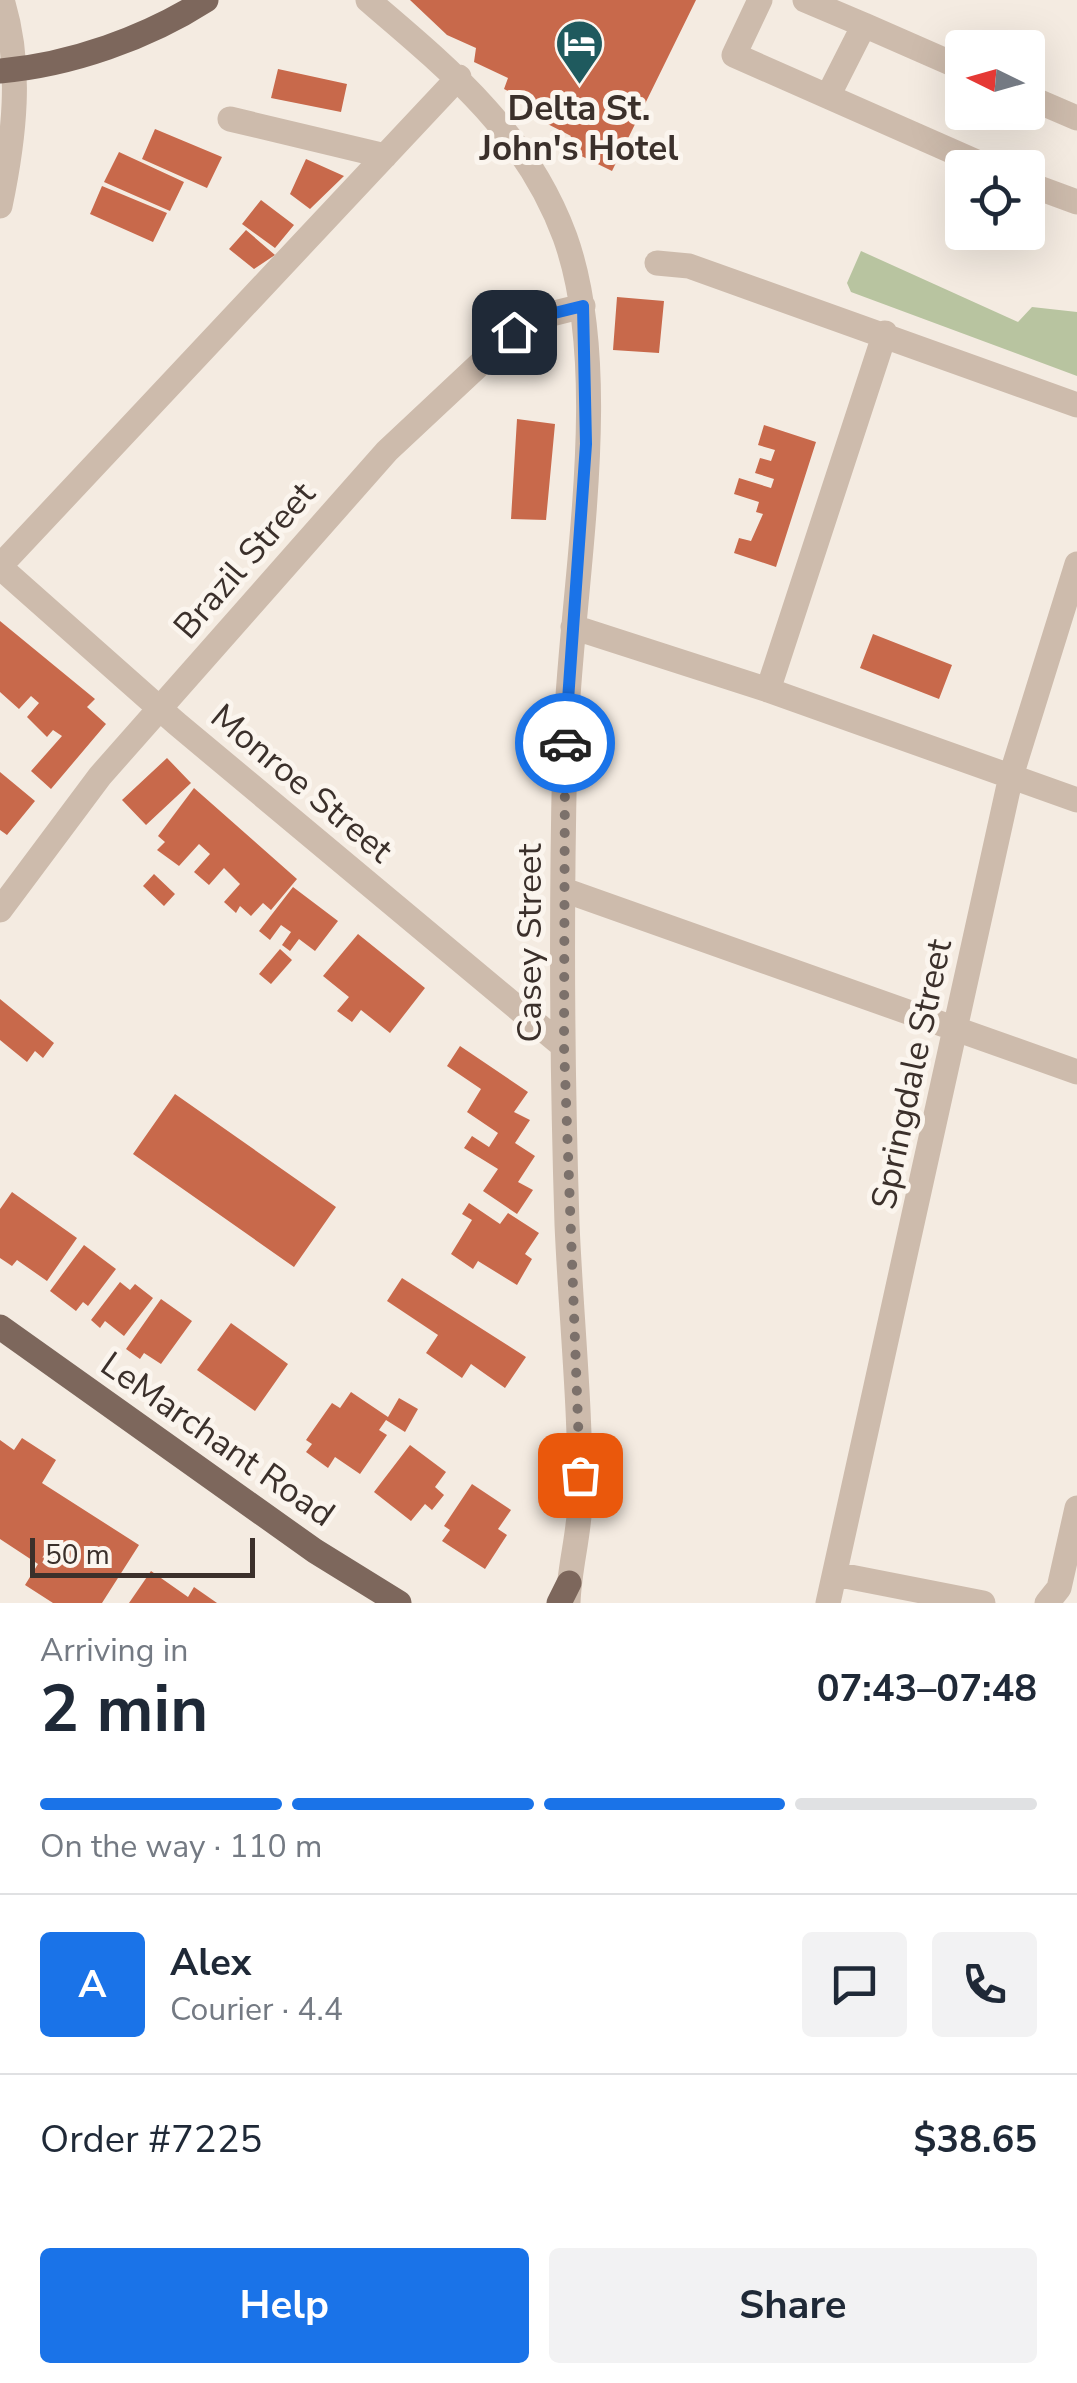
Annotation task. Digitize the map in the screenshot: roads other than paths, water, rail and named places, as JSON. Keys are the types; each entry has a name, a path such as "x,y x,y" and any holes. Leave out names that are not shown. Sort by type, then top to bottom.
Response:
{"main road":[{"path":"7,70 96,50 156,29 206,0"},
{"name":"LeMarchant Road","path":"0,1327 315,1551 399,1603"}],"street":[{"path":"1,194 13,136 2,0"},
{"name":"Casey Street","path":"368,0 458,77 504,125 538,177 566,240 583,306 586,444 565,747 564,890 568,1228 580,1408 580,1509 565,1596"},
{"path":"760,0 734,54 950,150"},
{"path":"806,0 945,61"},
{"path":"828,96 864,25"},
{"path":"0,566 458,77"},
{"path":"1045,104 1077,118"},
{"path":"230,118 384,156"},
{"path":"1045,190 1077,202"},
{"path":"658,263 689,266 1077,405"},
{"name":"Brazil Street","path":"0,910 100,776 387,451 514,332 534,318 583,306"},
{"path":"768,690 886,334"},
{"name":"Springdale Street","path":"828,1603 1011,776 1077,564"},
{"name":"Monroe Street","path":"0,566 159,709 564,1046"},
{"path":"573,628 768,690 1077,800"},
{"path":"564,890 1077,1072"},
{"path":"1046,1603 1059,1588 1077,1508"},
{"path":"835,1574 983,1603"}],"place":[{"name":"Delta St. John's Hotel","path":"579,86"}]}
